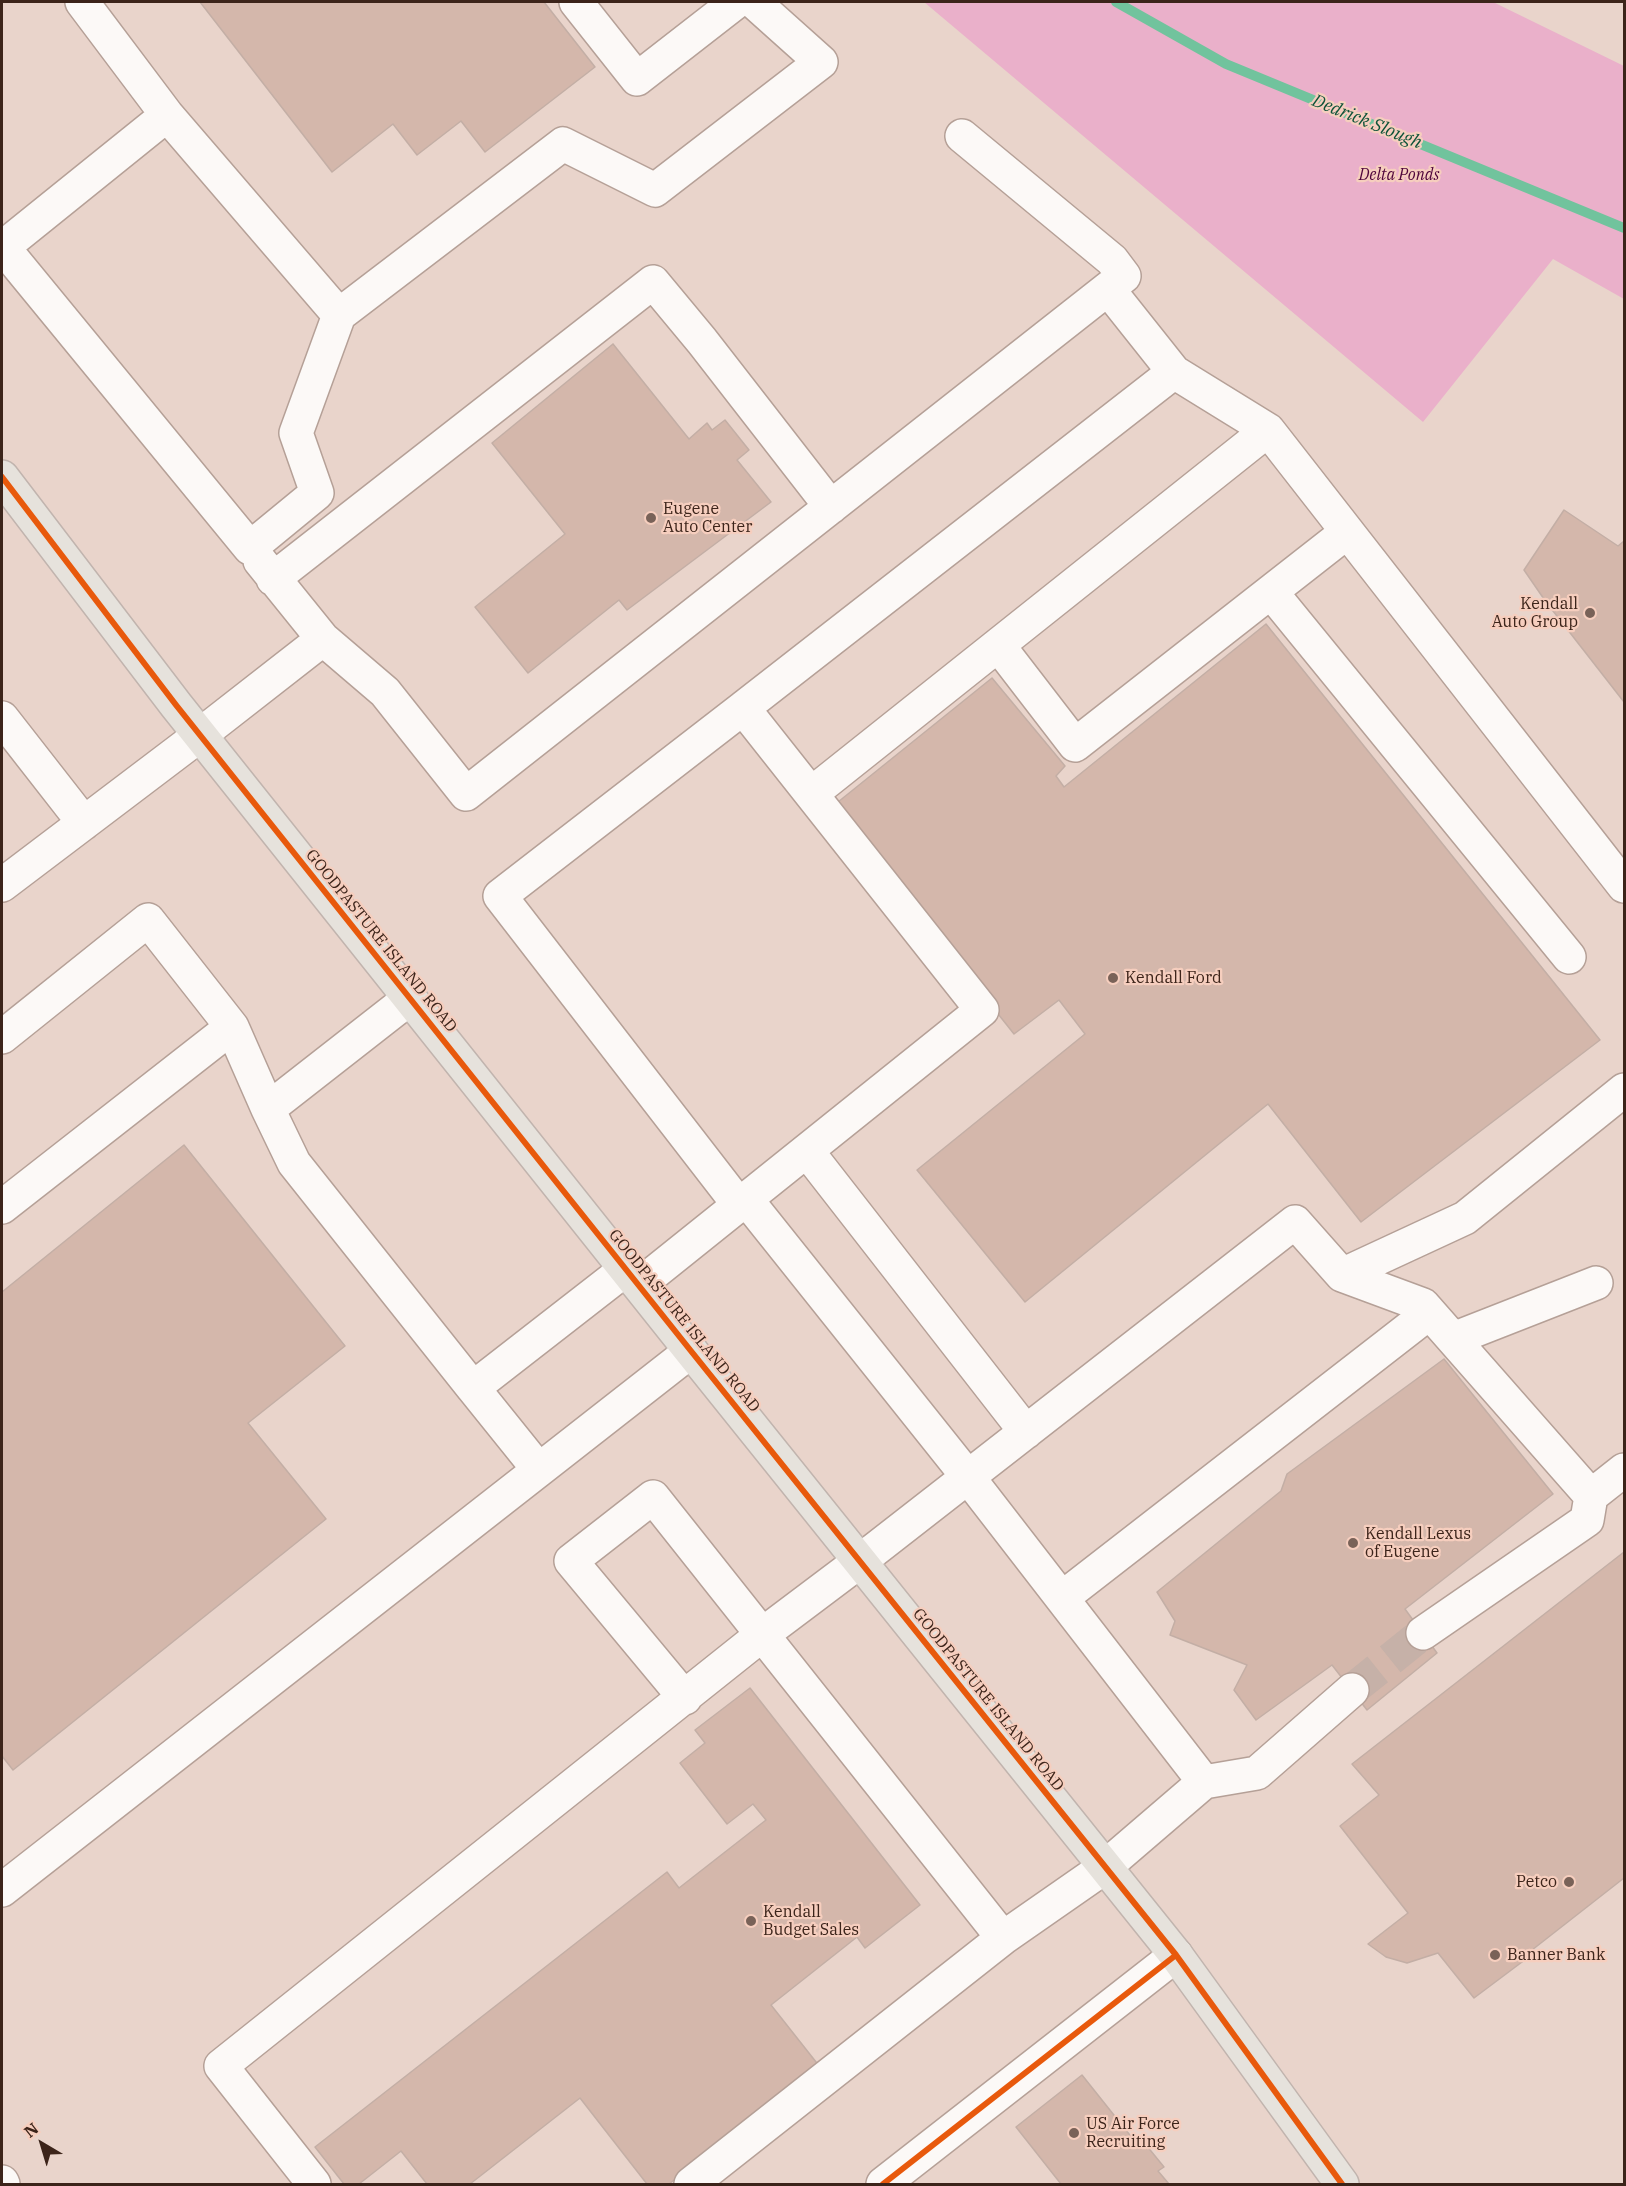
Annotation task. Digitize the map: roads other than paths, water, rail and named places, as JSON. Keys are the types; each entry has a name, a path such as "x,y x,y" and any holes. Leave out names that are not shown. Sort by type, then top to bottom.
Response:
{"main road":[{"name":"GOODPASTURE ISLAND ROAD","path":"2,477 61,557 200,735 1176,1955 1342,2184"}],"lane":[{"path":"82,2 167,115 339,315"},
{"path":"576,2 637,79 736,2"},
{"path":"250,548 317,493 296,433 339,315 563,144 655,190 821,62 754,2"},
{"path":"167,115 2,247 323,639 385,692 466,794 1124,276 1112,260 962,136"},
{"path":"273,579 653,282 702,341 831,507"},
{"path":"1108,289 1174,372 1268,430 1624,886"},
{"path":"1174,372 500,896 742,1202 968,1477 1204,1782"},
{"path":"811,794 1268,430"},
{"path":"998,645 1075,745 1347,532"},
{"path":"1271,592 1569,957"},
{"path":"2,885 323,639"},
{"path":"473,1388 742,1202 982,1010 743,708"},
{"path":"2,718 84,823"},
{"path":"2,1037 148,920 232,1027 294,1163 539,1470"},
{"path":"268,1109 410,998"},
{"path":"2,1207 232,1027"},
{"path":"1342,1275 1465,1218 1624,1090"},
{"path":"807,1150 1026,1432"},
{"path":"314,2184 221,2066 763,1635 1294,1222 1342,1275 1423,1305 1591,1496"},
{"path":"1453,1339 1596,1283"},
{"path":"1062,1598 1429,1312"},
{"path":"2,1890 691,1351"},
{"path":"1423,1633 1587,1520 1591,1496 1624,1470"},
{"path":"685,1698 571,1561 653,1497 1003,1938"},
{"path":"691,2184 1003,1938 1105,1867 1204,1782 1257,1773 1352,1690"},
{"path":"883,2184 1176,1955"}],"waterway":[{"name":"Dedrick Slough","path":"1116,2 1226,64 1624,228"}],"tunnel":[{"path":"1352,1690 1423,1633"}],"place":[{"name":"Eugene Auto Center","path":"651,518"},
{"name":"Kendall Auto Group","path":"1590,613"},
{"name":"Kendall Ford","path":"1113,978"},
{"name":"Kendall Lexus of Eugene","path":"1353,1543"},
{"name":"Petco","path":"1569,1882"},
{"name":"Kendall Budget Sales","path":"751,1921"},
{"name":"Banner Bank","path":"1495,1955"},
{"name":"US Air Force Recruiting","path":"1074,2133"}],"park label":[{"name":"Delta Ponds","path":"1399,175"}]}
